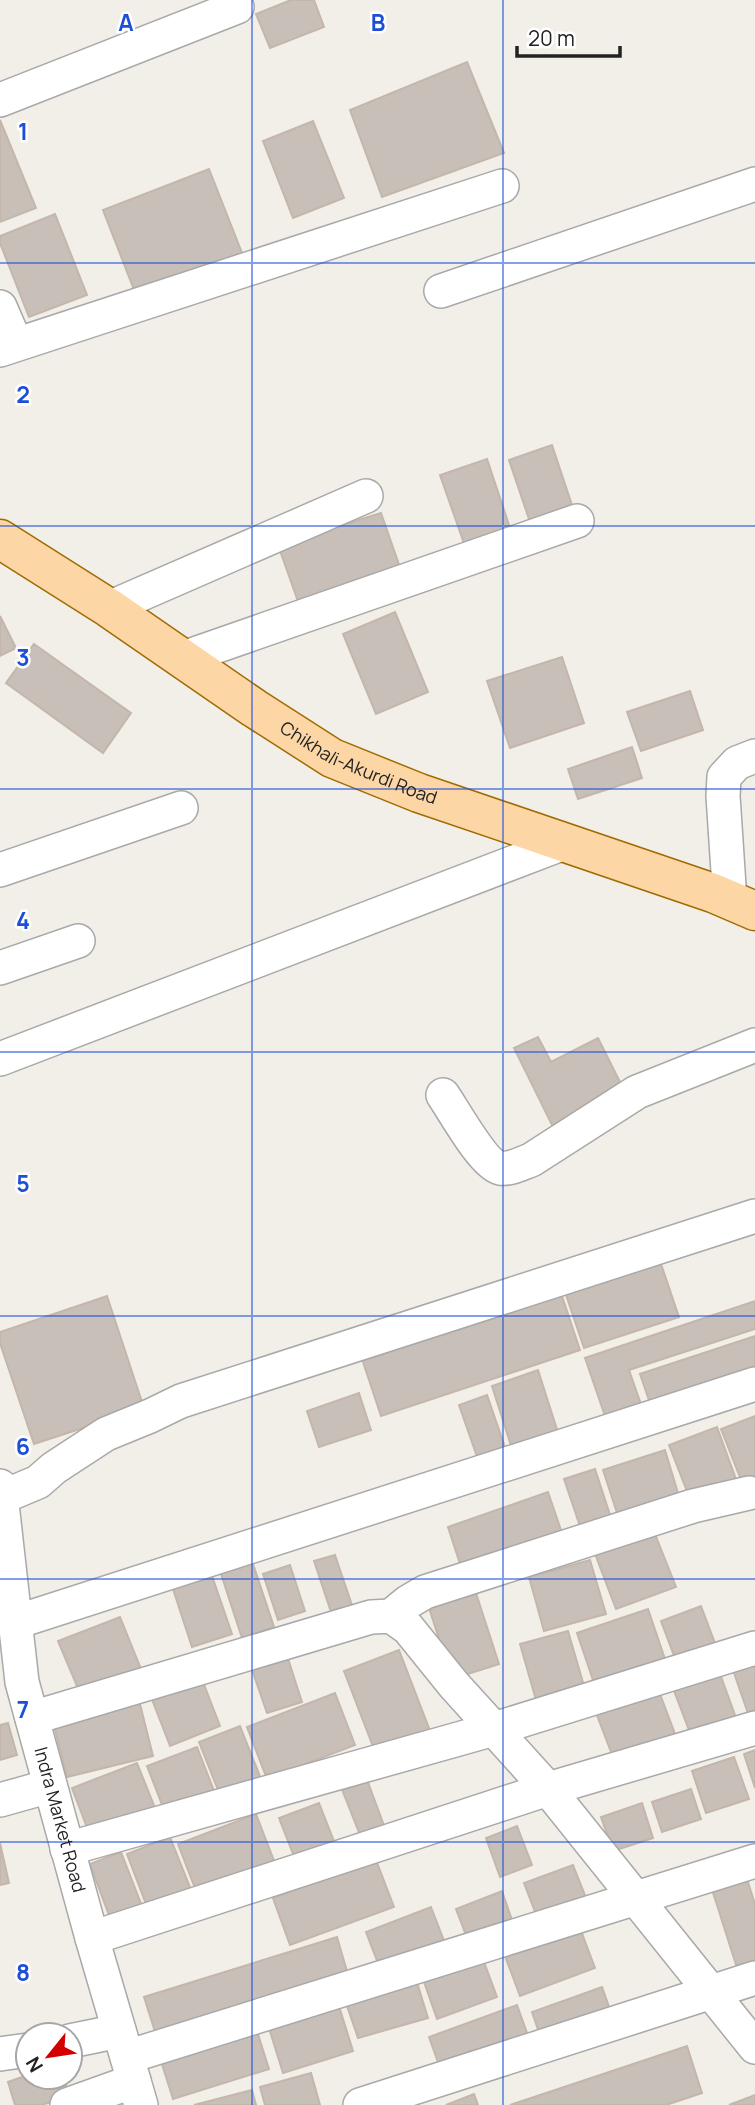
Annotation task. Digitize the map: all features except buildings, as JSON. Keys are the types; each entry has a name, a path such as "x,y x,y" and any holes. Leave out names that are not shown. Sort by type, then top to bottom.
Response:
{"main road":[{"name":"Chikhali-Akurdi Road","path":"0,539 109,608 332,758 419,793 742,906"}],"street":[{"path":"0,100 237,7"},
{"path":"441,291 755,184"},
{"path":"0,307 8,347 502,186"},
{"path":"109,608 366,496"},
{"path":"183,658 577,521"},
{"path":"742,906 723,796 724,777 737,763 755,757"},
{"path":"0,870 181,808"},
{"path":"0,1059 564,843"},
{"path":"0,968 78,941"},
{"path":"443,1095 485,1159 499,1168 513,1167 531,1160 637,1092 755,1045"},
{"path":"0,1494 37,1482 106,1434 181,1401 755,1216"},
{"path":"16,1622 755,1384"},
{"path":"32,1718 371,1617 391,1616 425,1592 693,1506 749,1493"},
{"name":"Indra Market Road","path":"0,1494 22,1682 130,2068"},
{"path":"391,1616 408,1628 454,1685 548,1789 755,2047"},
{"path":"67,1849 494,1730 755,1648"},
{"path":"92,1938 548,1789 755,1728"},
{"path":"0,1800 50,1786"},
{"path":"67,2105 130,2068 634,1897 755,1861"},
{"path":"360,2105 755,1978"},
{"path":"84,2047 130,2068"}]}
